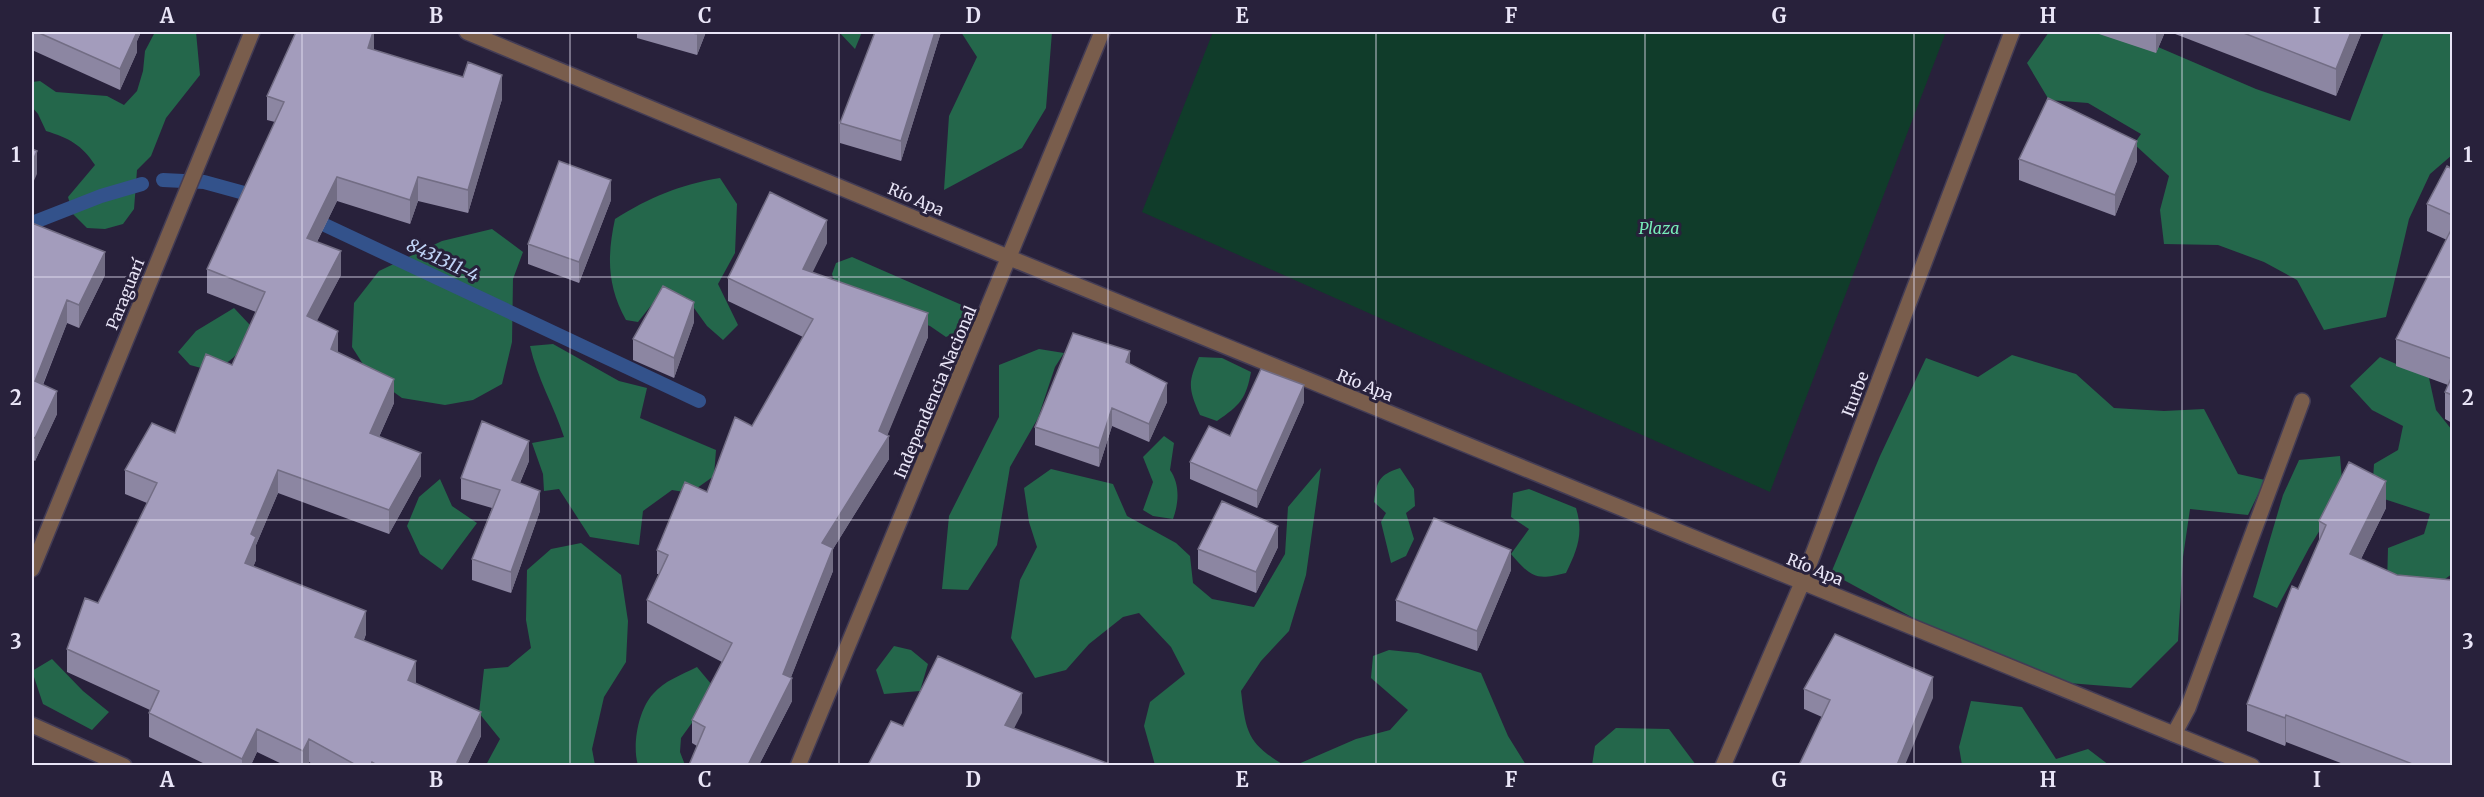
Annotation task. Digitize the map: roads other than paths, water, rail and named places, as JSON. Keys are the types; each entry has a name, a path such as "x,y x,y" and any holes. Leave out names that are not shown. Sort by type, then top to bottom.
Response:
{"street":[{"name":"Paraguarí","path":"32,569 252,32"},
{"name":"Río Apa","path":"467,32 1010,258 2252,765"},
{"name":"Independencia Nacional","path":"798,765 1102,32"},
{"name":"Iturbe","path":"1723,765 1802,583 2012,32"},
{"path":"2174,734 2188,708 2302,401"},
{"path":"32,725 124,765"}],"waterway":[{"name":"8431311-4","path":"163,180 204,182 259,197"},
{"name":"8431311-4","path":"32,223 101,196 142,184"},
{"name":"8431311-4","path":"310,218 699,401"}],"park label":[{"name":"Plaza","path":"1659,228"}]}
